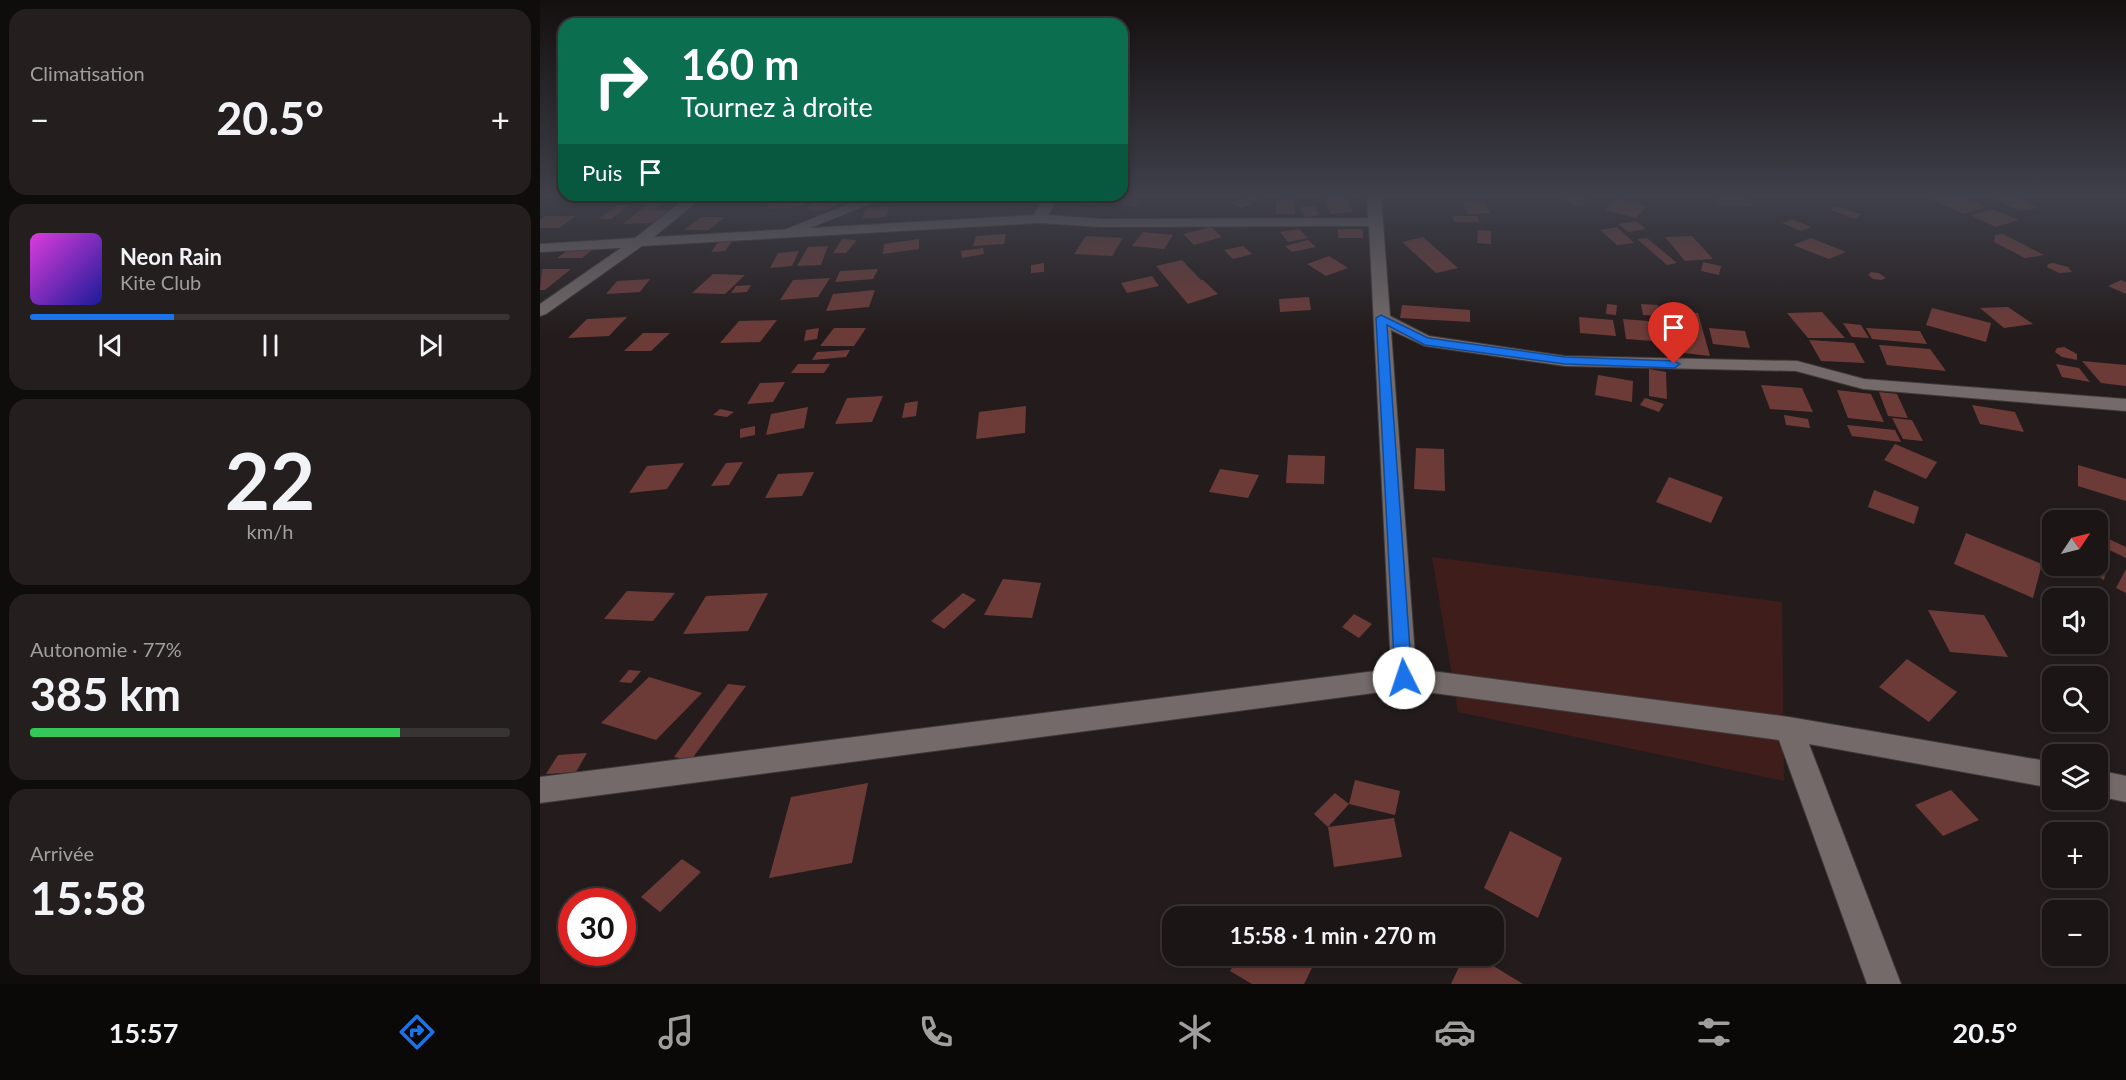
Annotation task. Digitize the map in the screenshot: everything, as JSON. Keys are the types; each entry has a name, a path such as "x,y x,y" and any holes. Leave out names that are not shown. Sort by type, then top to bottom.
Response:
{"street":[{"path":"540,248 659,241"},
{"path":"1376,241 1404,678"},
{"path":"540,311 639,242"},
{"path":"1381,318 1425,341 1565,361 1797,366 1863,384 2126,405"},
{"path":"540,790 1404,678 1790,729 2042,773"},
{"path":"1790,729 1884,984"},
{"path":"2108,785 2126,789"}],"shaded area":[{"path":"1432,557 1782,602 1784,781 1458,712"}],"building":[{"path":"719,241 732,241 725,251 711,252"},
{"path":"841,241 856,241 846,253 833,253"},
{"path":"919,241 919,249 883,254 884,244"},
{"path":"975,241 1005,241 1004,244 973,246"},
{"path":"1083,241 1121,241 1112,256 1074,254"},
{"path":"1136,241 1169,241 1164,249 1132,246"},
{"path":"1190,241 1208,241 1194,245"},
{"path":"1309,241 1316,247 1292,252 1285,246"},
{"path":"1427,241 1458,268 1436,273 1402,242"},
{"path":"1477,241 1491,241 1491,244 1477,243"},
{"path":"1612,241 1632,241 1634,243 1617,245"},
{"path":"1639,241 1651,241 1677,263 1667,265"},
{"path":"1668,241 1696,241 1713,259 1685,261"},
{"path":"1803,241 1818,241 1846,252 1829,259 1793,245"},
{"path":"2017,241 2044,255 2025,258 1994,242"},
{"path":"828,246 821,265 797,266 808,247"},
{"path":"1243,246 1252,254 1233,259 1224,250"},
{"path":"571,248 595,248 582,258 557,258"},
{"path":"983,248 984,254 962,258 961,251"},
{"path":"799,251 792,266 770,268 778,253"},
{"path":"1329,256 1348,268 1326,276 1307,264"},
{"path":"1182,260 1218,294 1188,304 1156,266"},
{"path":"1703,262 1721,266 1719,275 1701,271"},
{"path":"1044,263 1044,272 1031,273 1031,265"},
{"path":"2048,264 2068,267 2072,272 2059,273 2047,267"},
{"path":"542,269 571,269 545,290 540,290"},
{"path":"878,269 873,279 835,282 840,271"},
{"path":"1871,272 1879,273 1886,278 1873,279 1868,275"},
{"path":"713,274 745,275 725,294 692,293"},
{"path":"1152,276 1159,286 1127,293 1121,283"},
{"path":"830,278 818,297 780,300 793,280"},
{"path":"650,279 640,292 606,294 617,281"},
{"path":"2121,280 2126,282 2126,294 2108,286"},
{"path":"751,285 747,292 731,293 736,286"},
{"path":"875,290 869,307 826,311 833,294"},
{"path":"1309,297 1311,310 1280,312 1279,299"},
{"path":"1607,304 1617,305 1616,315 1606,314"},
{"path":"1641,304 1658,305 1660,316 1643,315"},
{"path":"1402,305 1470,310 1470,322 1400,318"},
{"path":"2008,307 2033,324 2004,328 1980,308"},
{"path":"1932,308 1991,323 1986,342 1926,325"},
{"path":"1666,310 1698,313 1710,356 1675,352"},
{"path":"1822,312 1845,338 1808,338 1787,313"},
{"path":"627,317 609,336 568,338 587,319"},
{"path":"1579,317 1613,320 1616,336 1580,333"},
{"path":"1623,319 1661,322 1666,342 1626,339"},
{"path":"777,320 760,342 720,343 739,321"},
{"path":"1843,323 1861,325 1869,338 1852,337"},
{"path":"819,328 817,339 804,341 806,330"},
{"path":"834,328 866,328 854,346 820,346"},
{"path":"1709,328 1745,331 1750,348 1713,344"},
{"path":"1866,328 1920,331 1927,344 1872,339"},
{"path":"643,333 670,333 651,351 624,351"},
{"path":"1809,340 1854,343 1865,363 1821,361"},
{"path":"1879,345 1930,349 1946,371 1887,365"},
{"path":"2064,347 2077,354 2077,360 2062,357 2055,352 2057,348"},
{"path":"850,350 846,357 812,360 817,352"},
{"path":"2082,361 2126,365 2126,386 2101,383"},
{"path":"798,364 830,364 824,373 791,373"},
{"path":"2056,364 2079,368 2090,382 2062,377"},
{"path":"1649,369 1666,372 1667,399 1649,396"},
{"path":"1598,375 1633,381 1632,402 1595,395"},
{"path":"785,382 773,402 747,404 760,383"},
{"path":"1761,385 1802,388 1813,412 1770,409"},
{"path":"1837,390 1871,394 1884,422 1848,418"},
{"path":"1879,392 1897,394 1908,418 1888,416"},
{"path":"883,396 872,422 835,424 847,398"},
{"path":"1645,398 1664,404 1659,412 1640,405"},
{"path":"918,401 916,416 902,418 905,403"},
{"path":"1972,405 2015,412 2024,432 1980,424"},
{"path":"1026,406 1025,433 976,439 979,412"},
{"path":"808,407 804,428 766,435 771,414"},
{"path":"720,409 734,412 727,417 713,415"},
{"path":"1784,415 1808,419 1810,428 1786,425"},
{"path":"1892,418 1912,420 1923,441 1903,439"},
{"path":"1847,425 1895,430 1901,442 1852,436"},
{"path":"755,426 755,435 740,438 740,429"},
{"path":"1895,444 1937,462 1926,479 1884,460"},
{"path":"1416,448 1444,449 1445,491 1414,489"},
{"path":"1288,455 1325,456 1324,484 1286,483"},
{"path":"743,462 729,485 711,486 726,463"},
{"path":"684,463 667,489 629,493 647,466"},
{"path":"2078,465 2126,479 2126,501 2078,486"},
{"path":"1220,469 1259,475 1248,498 1209,492"},
{"path":"814,472 802,496 765,498 778,474"},
{"path":"1669,477 1723,497 1711,523 1656,502"},
{"path":"1874,490 1919,507 1914,524 1868,507"},
{"path":"1966,533 2042,564 2033,598 1954,564"},
{"path":"2108,539 2126,547 2126,558 2108,549"},
{"path":"2126,569 2126,593 2116,588"},
{"path":"1003,579 1041,583 1032,618 984,615"},
{"path":"627,591 675,593 653,621 604,619"},
{"path":"768,593 748,631 683,634 706,596"},
{"path":"963,593 976,600 944,629 931,621"},
{"path":"1928,610 1984,615 2008,657 1950,652"},
{"path":"1354,614 1372,624 1359,638 1342,627"},
{"path":"1907,659 1957,692 1929,722 1879,687"},
{"path":"629,670 641,671 631,683 619,682"},
{"path":"649,677 702,693 656,740 601,723"},
{"path":"728,684 746,686 691,760 674,757"},
{"path":"587,753 576,772 546,774 558,755"},
{"path":"1355,780 1400,791 1395,815 1349,804"},
{"path":"868,783 852,863 769,878 791,797"},
{"path":"1951,790 1979,820 1943,836 1915,805"},
{"path":"1335,793 1349,804 1328,827 1314,814"},
{"path":"1394,818 1402,857 1334,867 1328,827"},
{"path":"1510,831 1562,858 1538,918 1484,888"},
{"path":"682,859 701,872 660,912 641,897"},
{"path":"1233,966 1313,966 1304,984 1252,984 1230,971"},
{"path":"1459,966 1493,966 1523,984 1451,984"}],"route":[{"path":"1404,678 1381,318 1425,341 1565,361 1674,364"}]}
